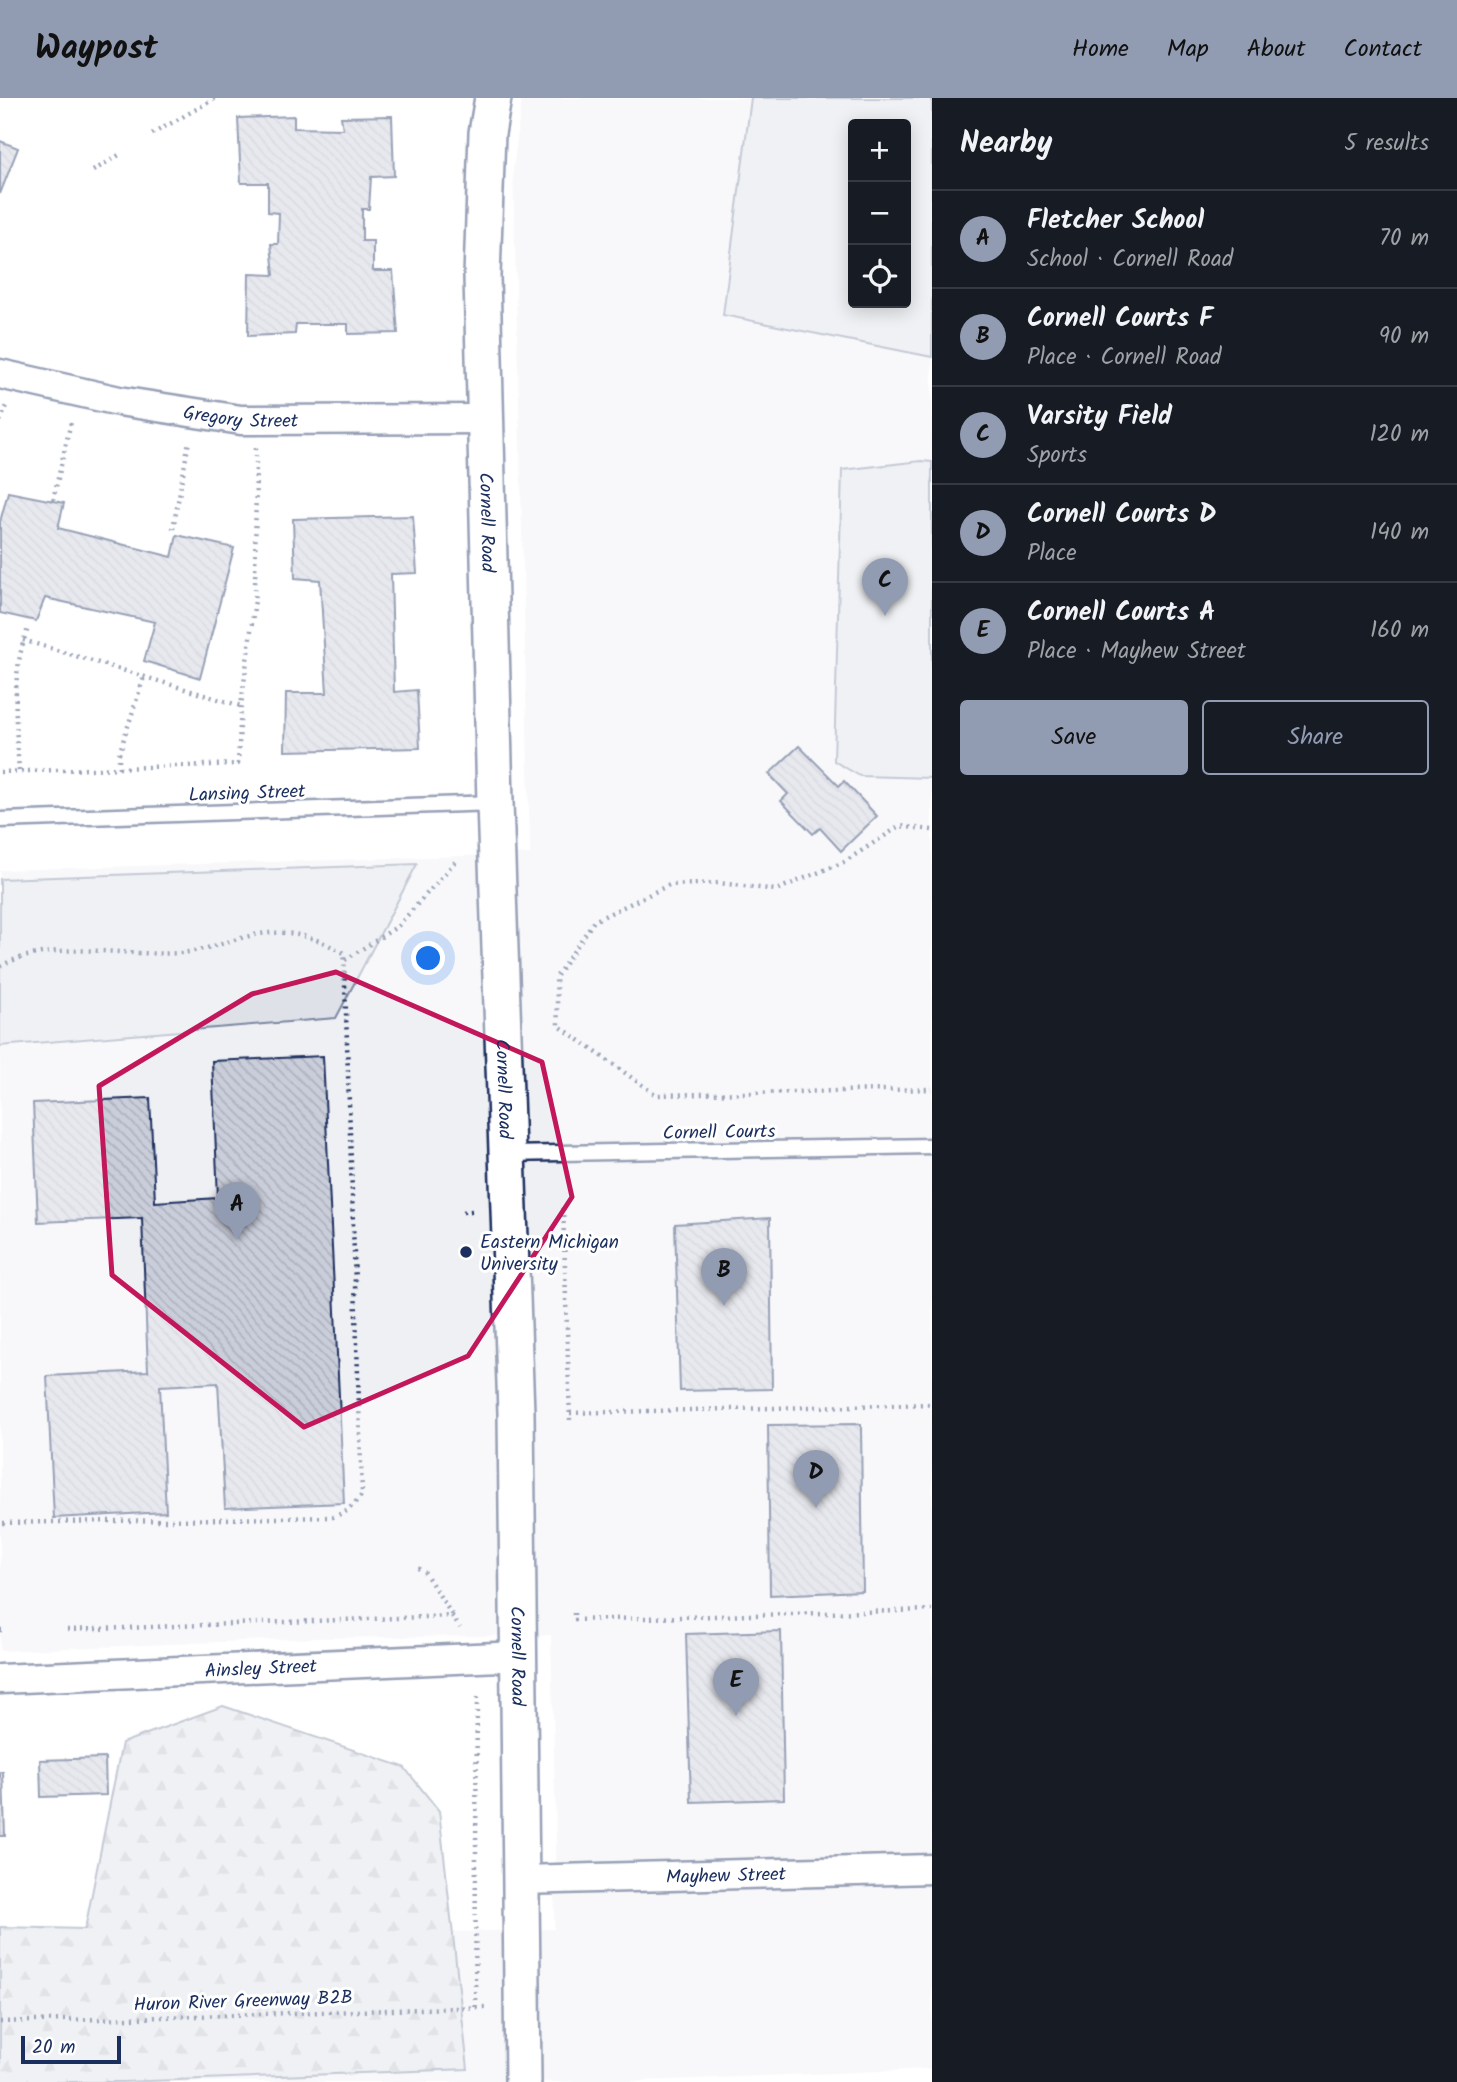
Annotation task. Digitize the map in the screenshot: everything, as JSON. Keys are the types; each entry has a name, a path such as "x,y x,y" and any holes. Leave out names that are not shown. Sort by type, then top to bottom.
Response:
{"street":[{"name":"Cornell Road","path":"492,98 487,133 482,276 521,1656 523,2082"},
{"name":"Gregory Street","path":"0,374 108,399 241,419 328,422 486,419"},
{"name":"Ainsley Street","path":"0,1679 521,1656"},
{"name":"Mayhew Street","path":"521,1880 932,1869"}],"lane":[{"name":"Lansing Street","path":"0,820 495,803"},
{"name":"Cornell Courts","path":"507,1154 932,1146"}],"path":[{"path":"152,134 216,98"},
{"path":"93,171 119,155"},
{"path":"0,421 7,404"},
{"path":"53,500 72,421"},
{"path":"173,529 189,440"},
{"path":"0,772 238,764 241,706 255,600 256,444"},
{"path":"19,771 14,699 23,640 29,625"},
{"path":"23,640 241,706"},
{"path":"119,768 119,754 144,677"},
{"path":"932,830 900,826 844,862 776,890 719,883 669,886 594,921 556,978 558,1025 656,1095 932,1089"},
{"path":"344,960 398,926 455,862"},
{"path":"0,965 17,957 57,951 183,953 250,934 283,933 317,938 344,953 362,1495 347,1511 333,1517 0,1523"},
{"path":"563,1208 570,1420"},
{"path":"463,1212 472,1211"},
{"path":"570,1413 932,1404"},
{"path":"418,1568 425,1573 462,1631"},
{"path":"574,1613 574,1620 932,1610"},
{"path":"67,1630 452,1616"},
{"path":"475,2007 477,1693"},
{"name":"Huron River Greenway B2B","path":"0,2022 488,2007"}],"highlighted area":[{"path":"336,972 542,1062 572,1197 468,1356 304,1427 112,1275 99,1086 252,994"}],"shaded area":[{"name":"Eastern Michigan University","path":"522,98 932,98 932,2069 620,2082 0,2082 0,1945 554,1929 556,1843 551,1635 317,1638 0,1651 0,870 530,854 513,170"}],"green space":[{"path":"751,98 932,98 932,357 723,315"},
{"path":"932,462 932,778 860,776 834,761 842,470"},
{"path":"417,864 336,1018 0,1046 0,879"},
{"path":"223,1706 404,1767 439,1811 468,2069 122,2082 0,2082 0,1927 85,1929 122,1743"}],"building":[{"path":"294,116 294,128 343,129 341,117 392,116 394,176 371,177 369,209 362,209 362,241 373,241 373,271 393,271 398,333 348,334 348,324 296,324 295,334 248,336 249,274 274,275 271,244 278,244 279,213 268,212 268,183 241,183 238,118"},
{"path":"0,141 18,148 0,194"},
{"path":"8,492 64,503 58,528 172,557 177,535 234,548 200,678 144,661 155,622 45,598 36,621 0,613 0,522"},
{"path":"413,516 417,573 391,574 394,692 417,690 420,748 285,751 286,693 327,693 320,580 295,578 293,519"},
{"path":"799,746 839,786 844,781 877,816 841,851 820,828 813,834 781,801 788,794 769,774"},
{"path":"323,1056 344,1503 225,1508 218,1383 160,1386 166,1512 54,1518 47,1376 148,1371 142,1218 38,1222 33,1103 150,1098 155,1202 218,1198 212,1061"},
{"path":"770,1218 772,1389 680,1391 675,1224"},
{"path":"861,1424 863,1591 770,1595 768,1425"},
{"path":"781,1631 784,1799 691,1802 686,1634"},
{"path":"105,1758 106,1795 41,1797 40,1760"},
{"path":"0,1772 3,1772 5,1836 0,1836"}],"place":[{"name":"Varsity Field","path":"885,616"},
{"name":"Fletcher School","path":"237,1240"},
{"name":"Eastern Michigan University","path":"466,1252"},
{"name":"Cornell Courts F","path":"724,1306"},
{"name":"Cornell Courts D","path":"816,1508"},
{"name":"Cornell Courts A","path":"736,1716"}]}
